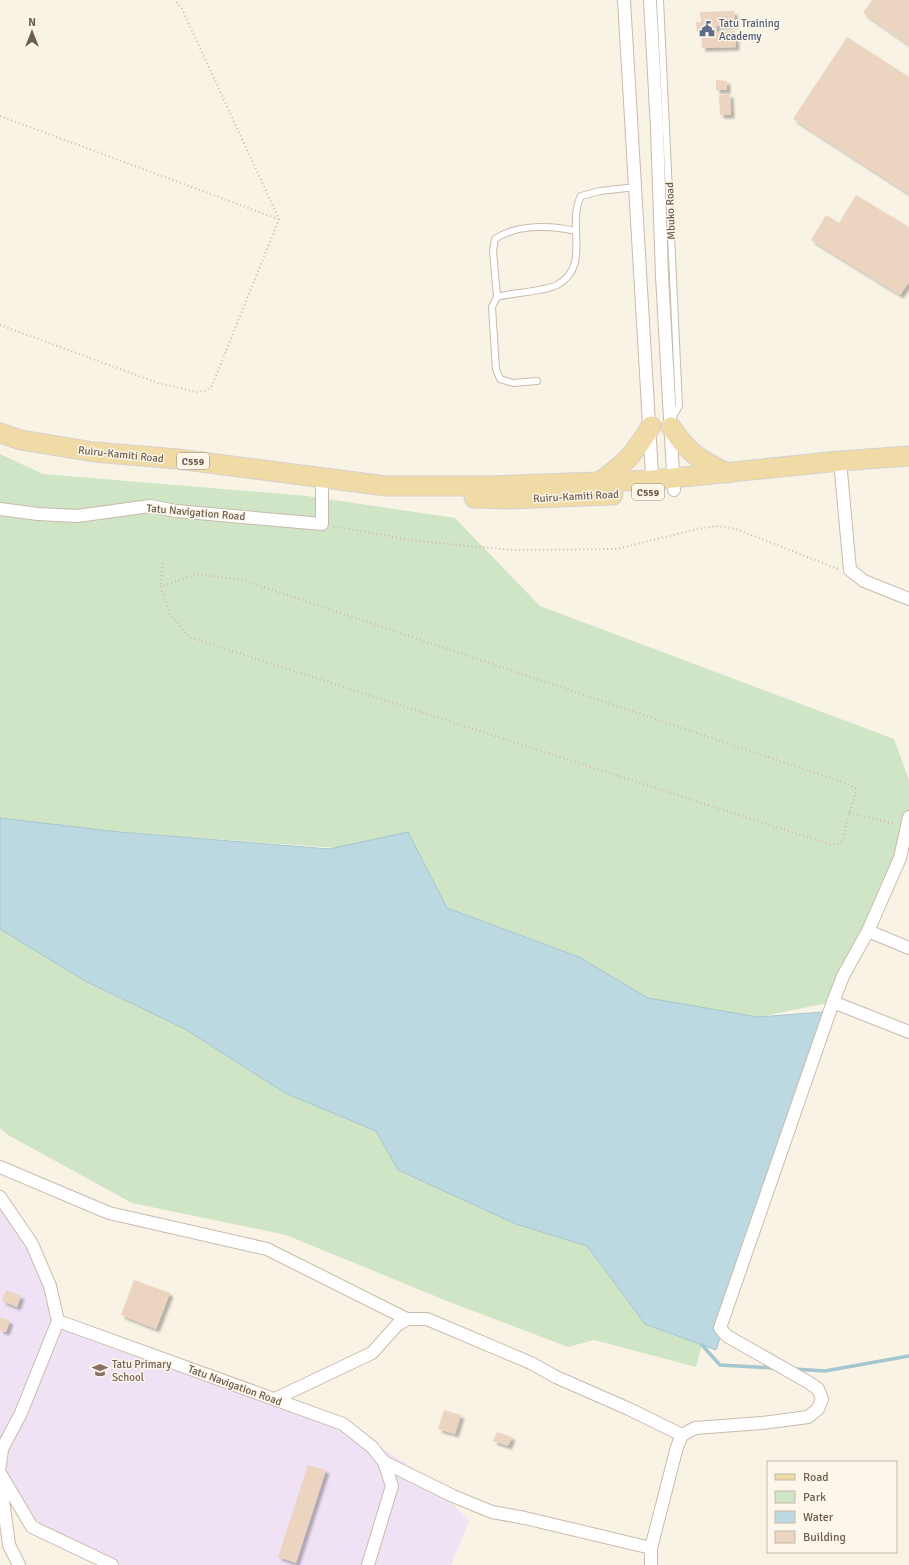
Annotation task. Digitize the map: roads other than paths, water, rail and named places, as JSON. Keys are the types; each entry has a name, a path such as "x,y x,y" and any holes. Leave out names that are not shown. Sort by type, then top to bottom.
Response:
{"main road":[{"path":"671,423 683,445 696,456 727,473"},
{"path":"599,482 624,464 638,448 651,426"},
{"name":"Ruiru-Kamiti Road","path":"0,434 21,440 94,452 178,459 322,477 386,486 411,493 431,496 487,499 585,496 674,484 742,483 840,465"},
{"name":"Ruiru-Kamiti Road","path":"674,484 727,473 840,465 909,458"},
{"name":"Ruiru-Kamiti Road","path":"386,486 490,486 599,482 653,486"}],"street":[{"path":"624,0 636,187 640,290 651,426 653,486"},
{"path":"650,0 657,129 662,276 674,484"},
{"path":"649,406 670,405"},
{"path":"840,465 850,570 864,581 909,599"},
{"name":"Tatu Navigation Road","path":"0,509 38,514 77,516 150,506 176,511 322,524 322,477"},
{"path":"651,1565 651,1548 677,1447 682,1435 695,1428 762,1424 808,1417 818,1409 822,1399 818,1389 808,1382 727,1336 720,1328 843,976 905,860 908,822"},
{"path":"868,931 909,948"},
{"path":"833,1002 909,1032"},
{"path":"0,1168 109,1213 267,1249 407,1319 427,1319 531,1363 556,1377 629,1409 682,1435"},
{"path":"0,1197 32,1244 50,1286 58,1322 21,1413 2,1449 0,1466"},
{"path":"275,1399 372,1353 397,1325 407,1319"},
{"name":"Tatu Navigation Road","path":"58,1322 343,1424 372,1447 384,1462 392,1486 368,1565"},
{"path":"384,1462 453,1496 492,1512 525,1518 651,1548"},
{"path":"0,1473 32,1527 112,1565"},
{"path":"0,1478 9,1545 18,1565"}],"lane":[{"name":"Mbuko Road","path":"660,0 679,406 671,423"},
{"path":"497,297 556,286 570,276 576,267 576,206 581,196 600,191 636,187"},
{"path":"537,381 513,383 500,379 496,369 492,307 497,297 493,251 495,239 504,233 517,229 561,228 576,231"}],"water":[{"path":"0,818 119,832 329,849 408,832 447,908 579,957 648,998 758,1017 824,1012 716,1350 645,1324 587,1246 516,1224 398,1170 376,1131 285,1093 185,1029 85,981 0,929"}],"waterway":[{"path":"702,1345 720,1365 774,1368"},
{"path":"794,1369 825,1371 909,1356"}],"place":[{"name":"Tatu Training Academy","path":"707,29"},
{"name":"Tatu Primary School","path":"100,1370"}]}
